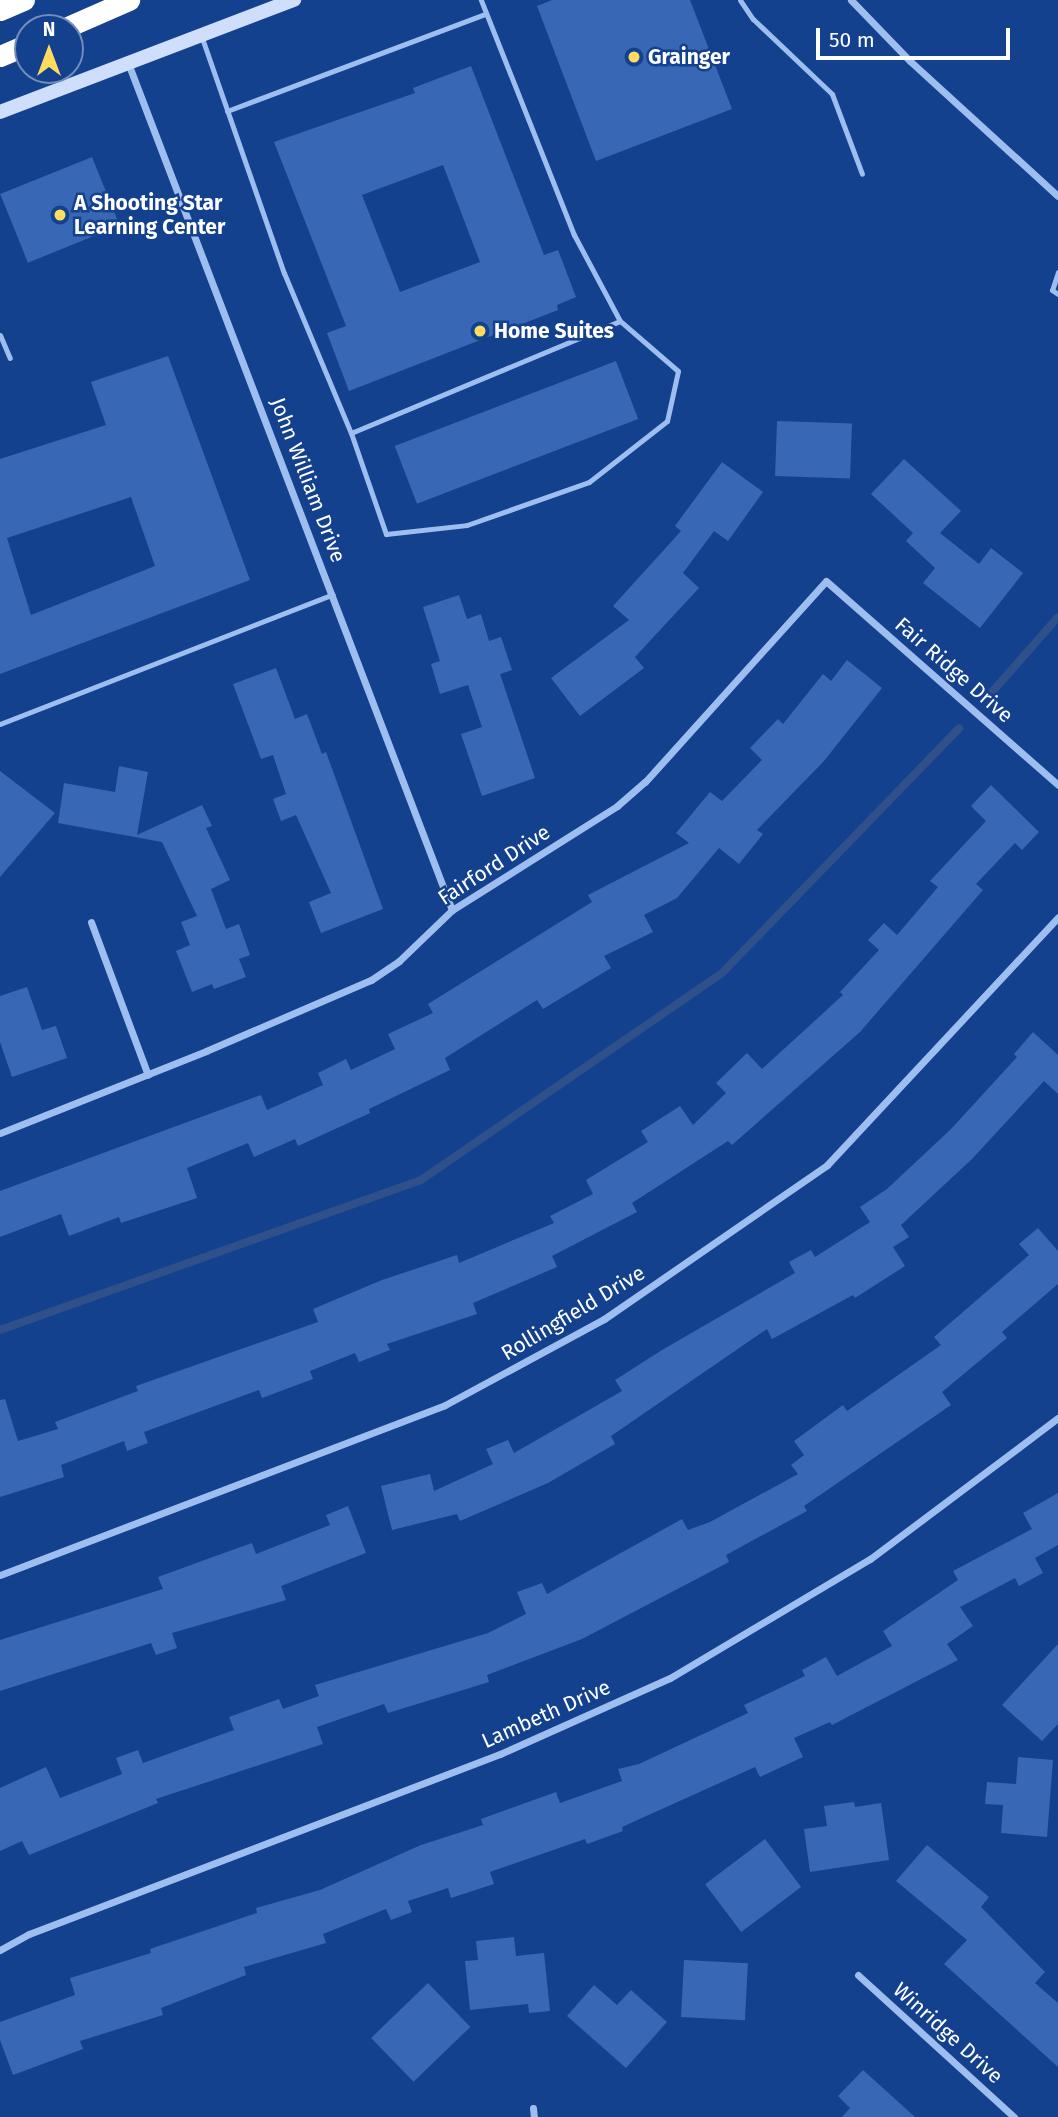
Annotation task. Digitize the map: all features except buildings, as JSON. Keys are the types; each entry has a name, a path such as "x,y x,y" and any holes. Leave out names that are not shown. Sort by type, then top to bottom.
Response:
{"highway":[{"path":"0,10 24,0"},
{"path":"84,20 129,0"}],"main road":[{"path":"0,112 293,0"}],"street":[{"path":"851,0 910,61 1058,196"},
{"name":"John William Drive","path":"128,63 334,594 452,910"},
{"name":"Fair Ridge Drive","path":"826,581 1058,785"},
{"name":"Fairford Drive","path":"0,1133 148,1075 371,980 399,961 452,910 617,806 646,782 826,581"},
{"name":"Rollingfield Drive","path":"0,1575 445,1405 604,1319 828,1165 1058,917"},
{"path":"91,922 148,1075"},
{"name":"Lambeth Drive","path":"0,1950 29,1934 500,1754 670,1678 870,1559 1058,1418"},
{"name":"Winridge Drive","path":"858,1975 1014,2117"},
{"path":"533,2108 534,2117"}],"lane":[{"path":"201,35 284,273 351,433 386,534 467,525 589,482 667,421 678,371 620,321 574,235 481,0"},
{"path":"740,0 753,19 832,94 862,174"},
{"path":"227,111 485,13"},
{"path":"1058,272 1052,290 1058,294"},
{"path":"351,433 620,321"},
{"path":"0,335 10,358"},
{"path":"0,724 334,594"}],"waterway":[{"path":"993,691 1058,617"},
{"path":"0,1330 421,1180 721,974 959,728"}],"place":[{"name":"Grainger","path":"634,57"},
{"name":"A Shooting Star Learning Center","path":"60,215"},
{"name":"Home Suites","path":"480,331"}]}
